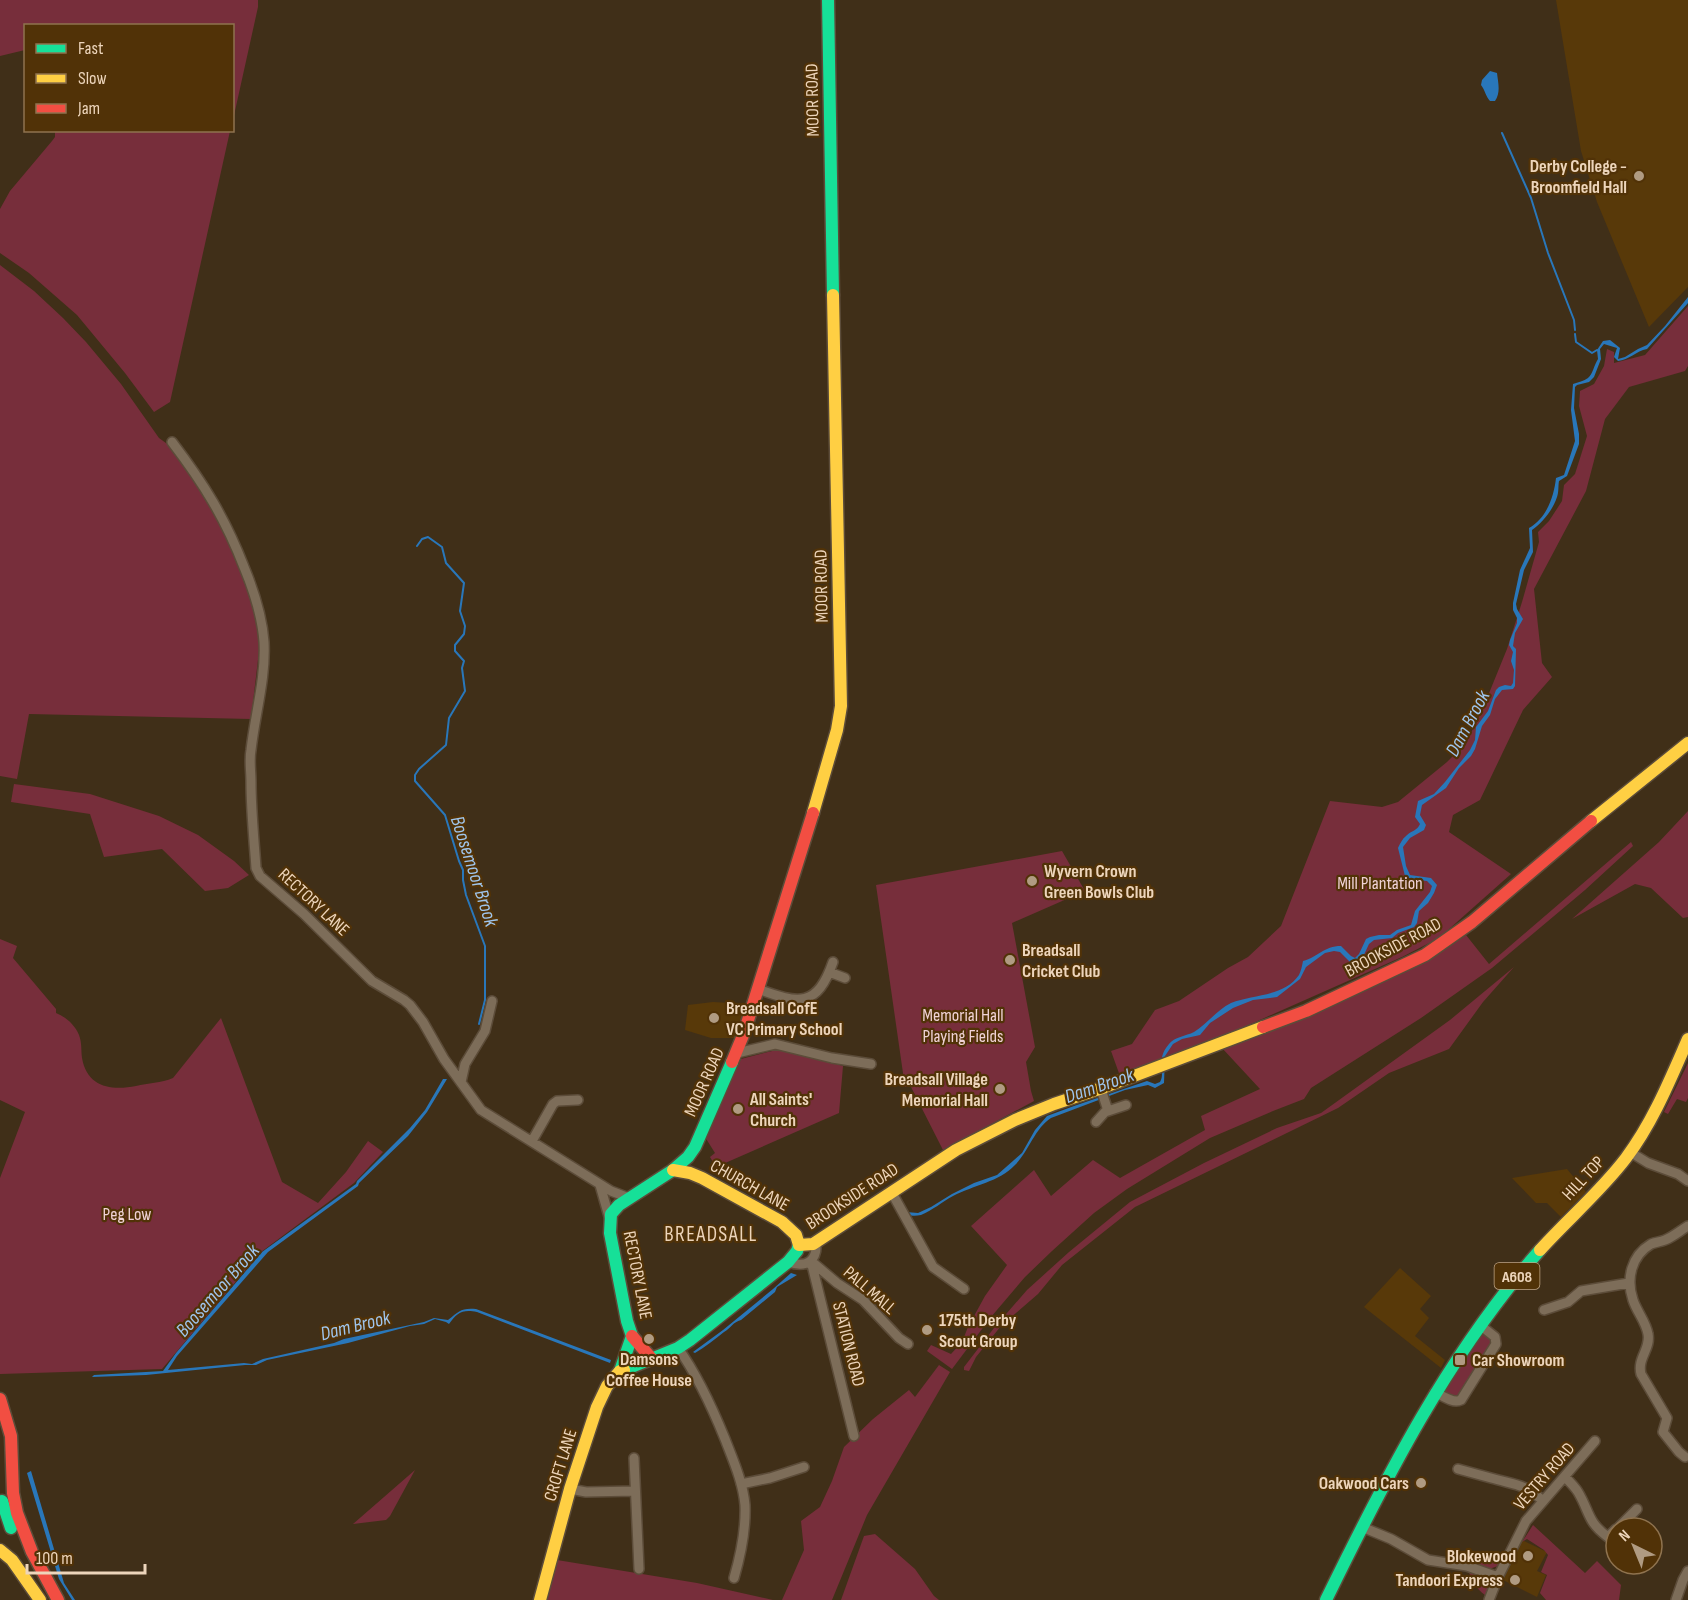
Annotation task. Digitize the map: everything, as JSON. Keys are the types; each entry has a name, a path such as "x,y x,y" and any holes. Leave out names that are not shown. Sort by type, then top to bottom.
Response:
{"main road":[{"name":"MOOR ROAD","path":"628,1198 673,1170 688,1157 695,1147 737,1053 814,811 837,730 841,706 841,679 828,0"},
{"name":"BROOKSIDE ROAD","path":"647,1359 678,1348 701,1332 788,1262 799,1245 809,1245 850,1221 937,1162 982,1136 1044,1108 1104,1098 1158,1068 1306,1011 1425,955 1472,922 1553,852 1688,743"},
{"name":"HILL TOP","path":"1326,1600 1389,1474 1435,1392 1480,1325 1533,1257 1611,1177 1630,1152 1658,1106 1688,1039"},
{"path":"695,1147 695,1161 702,1178"},
{"name":"CHURCH LANE","path":"673,1170 702,1178 782,1222 796,1235 799,1245"},
{"name":"RECTORY LANE","path":"628,1198 613,1210 610,1233 627,1321 632,1336 647,1359"},
{"name":"RECTORY LANE","path":"620,1371 632,1336"},
{"path":"620,1371 647,1359"},
{"name":"CROFT LANE","path":"540,1600 570,1490 603,1394 620,1371"},
{"path":"0,1399 10,1430 12,1485 20,1522 38,1565 58,1600"},
{"path":"0,1516 1,1497"},
{"path":"1,1497 24,1555 52,1600"},
{"path":"0,1551 12,1560 40,1600"}],"street":[{"name":"RECTORY LANE","path":"172,442 217,507 241,559 260,612 264,665 250,752 251,806 256,868 260,876 304,914 372,981 410,1005 423,1022 446,1062 481,1110 600,1185 628,1198"},
{"path":"758,989 790,1000 811,996 823,986 833,962"},
{"path":"829,972 845,978"},
{"path":"460,1082 465,1064 484,1032 492,1001"},
{"path":"737,1053 775,1044 832,1058 871,1064"},
{"path":"446,1062 460,1061 470,1056"},
{"name":"BROOKSIDE ROAD","path":"1096,1122 1101,1115 1104,1098 1126,1105"},
{"path":"532,1141 553,1104 563,1100 578,1100"},
{"path":"1630,1152 1688,1181"},
{"name":"RECTORY LANE","path":"600,1185 610,1220"},
{"path":"892,1193 933,1267 964,1289"},
{"path":"1685,1457 1660,1433 1667,1418 1641,1374 1639,1366 1648,1342 1648,1335 1633,1302 1629,1283 1633,1264 1642,1251 1688,1226"},
{"name":"STATION ROAD","path":"816,1241 816,1253 811,1261 854,1436"},
{"path":"788,1262 802,1265 811,1261"},
{"name":"PALL MALL","path":"811,1261 862,1300 899,1338 908,1344"},
{"path":"1544,1310 1568,1302 1581,1291 1629,1283"},
{"path":"1435,1392 1452,1401 1461,1400 1496,1344 1495,1337 1480,1325"},
{"path":"678,1348 693,1369 709,1403 741,1484 745,1518 734,1578"},
{"name":"VESTRY ROAD","path":"1489,1600 1526,1521 1595,1441"},
{"path":"634,1458 639,1569"},
{"path":"741,1484 804,1467"},
{"path":"1458,1469 1518,1484 1532,1491 1543,1502"},
{"path":"784,1474 788,1484"},
{"path":"1565,1477 1578,1492 1588,1516 1604,1534"},
{"path":"570,1490 635,1491"},
{"path":"1630,1516 1637,1509"},
{"path":"1362,1527 1391,1539 1428,1560 1467,1566 1498,1577"},
{"path":"739,1558 750,1561"},
{"path":"1676,1600 1688,1572"}],"shaded area":[{"name":"Derby College - Broomfield Hall","path":"1556,0 1688,0 1688,287 1649,327 1597,202 1581,151"},
{"name":"Breadsall CofE VC Primary School","path":"713,1002 746,1004 735,1038 711,1038 685,1030 688,1005"},
{"path":"1567,1169 1586,1192 1561,1217 1547,1203 1536,1203 1512,1178"},
{"path":"1400,1268 1431,1296 1420,1309 1429,1318 1415,1336 1445,1360 1441,1368 1364,1307"},
{"path":"1522,1540 1547,1552 1537,1571 1546,1575 1537,1597 1503,1580"}],"green space":[{"path":"0,0 258,0 234,115 234,24 24,24 24,50 0,56"},
{"path":"55,132 230,132 170,402 154,412 77,315 29,273 0,253 0,209 10,191 55,137"},
{"path":"0,265 34,291 86,342 121,384 159,438 170,446 207,499 240,566 262,626 251,719 29,714 17,779 0,776"},
{"name":"Mill Plantation","path":"1688,306 1688,366 1685,371 1629,387 1605,419 1586,491 1534,589 1542,663 1552,677 1523,710 1480,800 1453,815 1449,832 1511,874 1439,938 1402,957 1217,1039 1120,1076 1111,1051 1132,1044 1155,1010 1179,1001 1248,957 1281,926 1330,801 1382,807 1398,802 1447,762 1466,743 1507,649 1539,542 1538,532 1549,521 1562,501 1564,485 1575,474 1587,436 1579,406 1580,391 1594,384 1604,366 1607,349 1614,352 1614,363 1645,355"},
{"path":"14,784 90,794 159,816 198,835 249,875 228,888 205,891 162,849 104,857 90,814 11,802"},
{"path":"1688,811 1688,917 1683,918 1651,888 1635,884 1572,919 1659,842"},
{"path":"1631,842 1633,846 1585,890 1492,968 1421,1018 1311,1088 1304,1099 1210,1138 1127,1189 1094,1213 1025,1277 952,1369 927,1351 931,1345 951,1354 962,1342 985,1296 1007,1265 971,1226 1034,1170 1051,1196 1093,1160 1120,1178 1205,1130 1201,1116 1260,1089 1222,1048 1309,1017 1428,961 1466,935 1489,964"},
{"name":"Memorial Hall Playing Fields","path":"1062,851 1085,891 1012,923 1035,1047 1026,1062 1034,1101 943,1150 910,1085 905,1087 876,885"},
{"name":"Peg Low","path":"0,939 17,946 13,958 56,1009 56,1013 67,1019 75,1028 80,1038 85,1068 89,1075 101,1085 118,1088 173,1078 221,1018 282,1182 318,1203 346,1172 368,1141 383,1152 354,1183 261,1252 162,1369 0,1374 0,1178 25,1112 0,1100"},
{"path":"1514,967 1483,1002 1449,1049 1389,1073 1338,1108 1135,1207 1062,1265 1038,1294 1001,1326 976,1357 969,1371 964,1370 994,1328 1027,1290 1130,1202 1277,1128 1321,1113 1450,1020"},
{"path":"772,1051 790,1051 843,1066 839,1113 716,1167 710,1157 715,1153 705,1137 741,1059"},
{"path":"1688,1063 1688,1098 1686,1102 1677,1099 1668,1114 1664,1112"},
{"path":"1483,1333 1493,1340 1491,1345 1459,1397 1451,1396 1443,1390"},
{"path":"939,1365 950,1372 867,1515 832,1600 782,1600 804,1550 801,1521 820,1507 844,1447 873,1419 909,1390 915,1397"},
{"path":"415,1470 386,1520 353,1524"},
{"path":"1533,1525 1585,1573 1597,1561 1604,1568 1604,1576 1612,1576 1621,1585 1619,1600 1546,1600 1540,1593 1547,1575 1541,1572 1548,1555 1527,1539 1522,1542"},
{"path":"875,1534 915,1569 939,1600 841,1600 864,1536"},
{"path":"1491,1556 1503,1558 1498,1566 1489,1569 1473,1563 1477,1559"},
{"path":"557,1560 697,1583 773,1600 546,1600"},
{"path":"1469,1570 1486,1578 1489,1586 1485,1595 1474,1584"}],"water":[{"path":"1490,71 1497,73 1499,91 1495,101 1487,98 1481,85 1482,80"},
{"path":"1688,297 1688,303 1647,349 1618,361 1614,357 1617,348 1604,344 1600,349 1601,359 1594,377 1589,382 1575,387 1574,408 1579,444 1567,476 1559,481 1558,495 1553,507 1532,530 1533,552 1524,570 1516,604 1523,619 1515,633 1513,646 1516,649 1515,686 1513,689 1502,690 1495,699 1471,756 1459,768 1446,788 1422,805 1420,815 1426,825 1424,830 1410,838 1403,847 1410,875 1431,878 1437,885 1428,903 1419,911 1414,927 1392,938 1374,940 1369,944 1362,959 1357,962 1351,963 1340,952 1325,953 1306,967 1300,979 1277,997 1253,1000 1233,1008 1210,1023 1200,1035 1182,1039 1173,1044 1165,1056 1164,1083 1155,1088 1148,1085 1125,1090 1051,1118 1045,1122 1009,1171 953,1196 921,1215 907,1215 906,1212 918,1213 974,1183 997,1175 1022,1153 1035,1130 1047,1116 1147,1081 1155,1084 1160,1082 1163,1055 1171,1042 1194,1032 1231,1003 1268,994 1285,987 1299,975 1303,961 1335,946 1341,946 1355,958 1366,939 1379,935 1390,935 1411,925 1415,911 1432,886 1427,881 1410,879 1405,876 1398,848 1405,837 1420,824 1415,817 1418,801 1434,794 1445,782 1470,750 1475,740 1476,727 1488,711 1496,690 1505,685 1511,686 1513,683 1514,670 1511,661 1513,652 1509,645 1517,618 1513,610 1513,603 1520,570 1530,548 1529,528 1545,513 1556,478 1564,475 1575,441 1571,410 1573,384 1590,376 1598,359 1597,350 1603,341 1610,340 1620,348 1618,359 1625,357 1647,345"},
{"path":"443,1079 447,1079 427,1112 408,1136 358,1186 268,1252 177,1356 168,1370 252,1364 263,1359 434,1318 448,1320 467,1309 476,1309 611,1360 610,1363 477,1312 467,1311 457,1315 449,1324 435,1319 424,1324 348,1343 267,1360 256,1365 146,1375 92,1377 94,1375 163,1371 262,1252 356,1184 425,1110"},
{"path":"791,1273 797,1275 777,1287 775,1292 741,1320 695,1353 693,1352 723,1330"},
{"path":"31,1471 64,1583 75,1600 72,1600 59,1579 27,1473"}],"waterway":[{"path":"1502,133 1531,198 1548,253 1574,320 1575,330"},
{"path":"1575,334 1576,342 1592,353 1597,350"},
{"name":"Boosemoor Brook","path":"417,546 422,539 428,537 442,547 446,563 464,583 460,611 465,626 464,634 455,645 455,651 464,661 462,668 465,691 449,718 446,745 419,769 415,775 415,781 445,815 463,870 466,895 485,946 485,1000 479,1024"}],"traffic: fast":[{"path":"828,0 833,295"},
{"path":"620,1371 632,1336 610,1233 611,1214 619,1205 673,1170 688,1157 695,1147 732,1062"},
{"path":"624,1370 678,1348 690,1340 788,1262 799,1245"},
{"path":"1326,1600 1396,1462 1421,1418 1477,1331 1540,1250"},
{"path":"2,1501 11,1528"}],"traffic: slow":[{"path":"813,813 837,730 841,706 833,295"},
{"path":"1591,821 1688,743"},
{"path":"799,1245 813,1244 956,1150 1015,1120 1263,1027"},
{"path":"1540,1250 1606,1182 1636,1144 1660,1100 1688,1039"},
{"path":"673,1170 702,1178 782,1222 796,1235 799,1245"},
{"path":"540,1600 570,1489 597,1407 607,1386 620,1371 624,1370"},
{"path":"0,1550 12,1560 40,1600"}],"traffic: jam":[{"path":"732,1062 744,1033 813,813"},
{"path":"1263,1027 1306,1011 1425,955 1472,922 1591,821"},
{"path":"632,1336 651,1358"},
{"path":"0,1399 11,1436 13,1493 17,1513 32,1552 58,1600"}],"place":[{"name":"Derby College - Broomfield Hall","path":"1639,176"},
{"name":"Wyvern Crown Green Bowls Club","path":"1032,881"},
{"name":"Breadsall Cricket Club","path":"1010,960"},
{"name":"Breadsall CofE VC Primary School","path":"714,1018"},
{"name":"Breadsall Village Memorial Hall","path":"1000,1089"},
{"name":"All Saints' Church","path":"738,1109"},
{"name":"175th Derby Scout Group","path":"927,1330"},
{"name":"Damsons Coffee House","path":"649,1339"},
{"name":"Car Showroom","path":"1460,1360"},
{"name":"Oakwood Cars","path":"1421,1483"},
{"name":"Blokewood","path":"1528,1556"},
{"name":"Tandoori Express","path":"1515,1580"}],"district":[{"name":"BREADSALL","path":"711,1234"}],"water label":[{"name":"Dam Brook","path":"1467,723"},
{"name":"Dam Brook","path":"1099,1085"},
{"name":"Dam Brook","path":"355,1325"}]}
